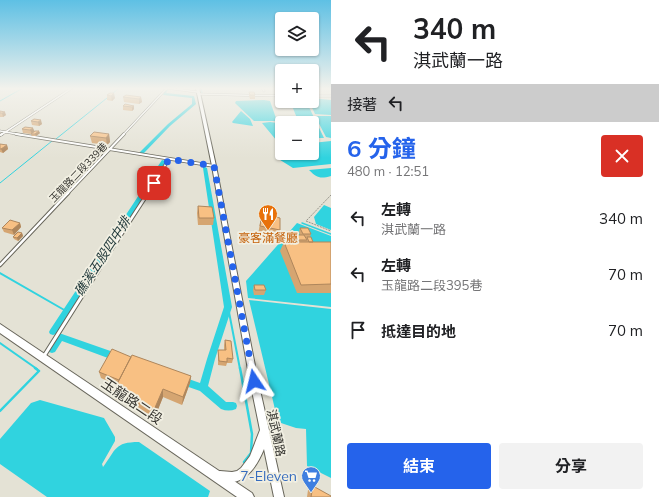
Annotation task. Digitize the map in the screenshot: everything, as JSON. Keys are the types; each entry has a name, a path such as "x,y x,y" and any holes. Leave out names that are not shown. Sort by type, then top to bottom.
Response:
{"main road":[{"name":"玉龍路二段","path":"0,328 248,497"}],"street":[{"name":"淇武蘭路","path":"202,111 214,166 264,430 279,497"},
{"path":"218,476 234,477 246,469 258,453 264,430"}],"lane":[{"path":"0,135 36,111"},
{"name":"玉龍路二段339巷","path":"0,265 145,111"},
{"path":"0,131 214,166"},
{"path":"43,358 169,159"}],"path":[{"path":"331,195 306,221 331,231"}],"water":[{"path":"241,111 250,119 253,126 233,123 232,122"},
{"path":"244,111 274,111 275,121 254,121"},
{"path":"294,111 311,111 313,116 296,116"},
{"path":"314,111 331,111 331,115 315,114"},
{"path":"319,116 331,116 331,138 326,137 319,124"},
{"path":"262,123 275,123 275,139"},
{"path":"319,128 324,138 319,138"},
{"path":"331,141 331,164 293,168 280,160 319,160 319,142"},
{"path":"331,168 331,176 324,177 314,175 309,170"},
{"path":"324,205 331,208 331,230 316,224 314,217"},
{"path":"297,223 331,236 331,307 248,298 246,281"},
{"path":"249,300 331,309 331,478 307,466 306,429 296,428 278,422"},
{"path":"40,400 104,418 115,437 115,441 102,464 103,467 116,448 120,445 131,442 139,442 210,491 208,497 47,497 0,464 0,439 31,403"}],"building":[{"path":"34,119 41,120 38,122 31,121"},
{"path":"25,127 33,128 30,130 22,129"},
{"path":"35,131 39,131 35,134 31,134"},
{"path":"94,132 109,134 106,138 90,136"},
{"path":"0,144 7,145 0,149"},
{"path":"198,206 212,207 214,218 199,218"},
{"path":"262,214 280,218 280,230 260,226"},
{"path":"10,220 20,223 12,230 2,228"},
{"path":"300,228 308,228 311,234 303,234"},
{"path":"18,232 22,233 17,238 13,237"},
{"path":"287,235 304,235 307,240 289,240"},
{"path":"307,237 311,237 313,242 309,242"},
{"path":"284,242 331,242 331,284 301,285"},
{"path":"254,285 264,285 266,290 255,290"},
{"path":"225,340 231,341 233,359 227,358 227,362 219,361 218,350 226,350"},
{"path":"112,349 131,357 119,380 99,372"},
{"path":"132,355 191,376 183,397 163,389 154,410 113,392"},
{"path":"313,486 331,496 331,497 311,497"}],"waterway":[{"path":"56,139 91,111"},
{"path":"147,155 141,153 169,125 185,111"},
{"path":"0,183 52,141"},
{"name":"礁溪五股四中排","path":"53,332 164,161"},
{"path":"203,388 228,307 205,168"},
{"path":"302,223 331,234"},
{"path":"0,273 66,311"},
{"path":"228,307 240,369"},
{"path":"59,336 116,357"},
{"path":"52,349 60,337"},
{"path":"0,343 37,369"},
{"path":"0,411 39,371 35,368"},
{"path":"240,368 252,434 251,453 244,462"},
{"path":"183,381 203,388"},
{"path":"203,388 224,406 233,406"}],"place":[{"name":"豪客滿餐廳","path":"268,231"},
{"name":"7-Eleven","path":"311,493"}],"route":[{"path":"154,183 169,159 214,166 254,381"}]}
